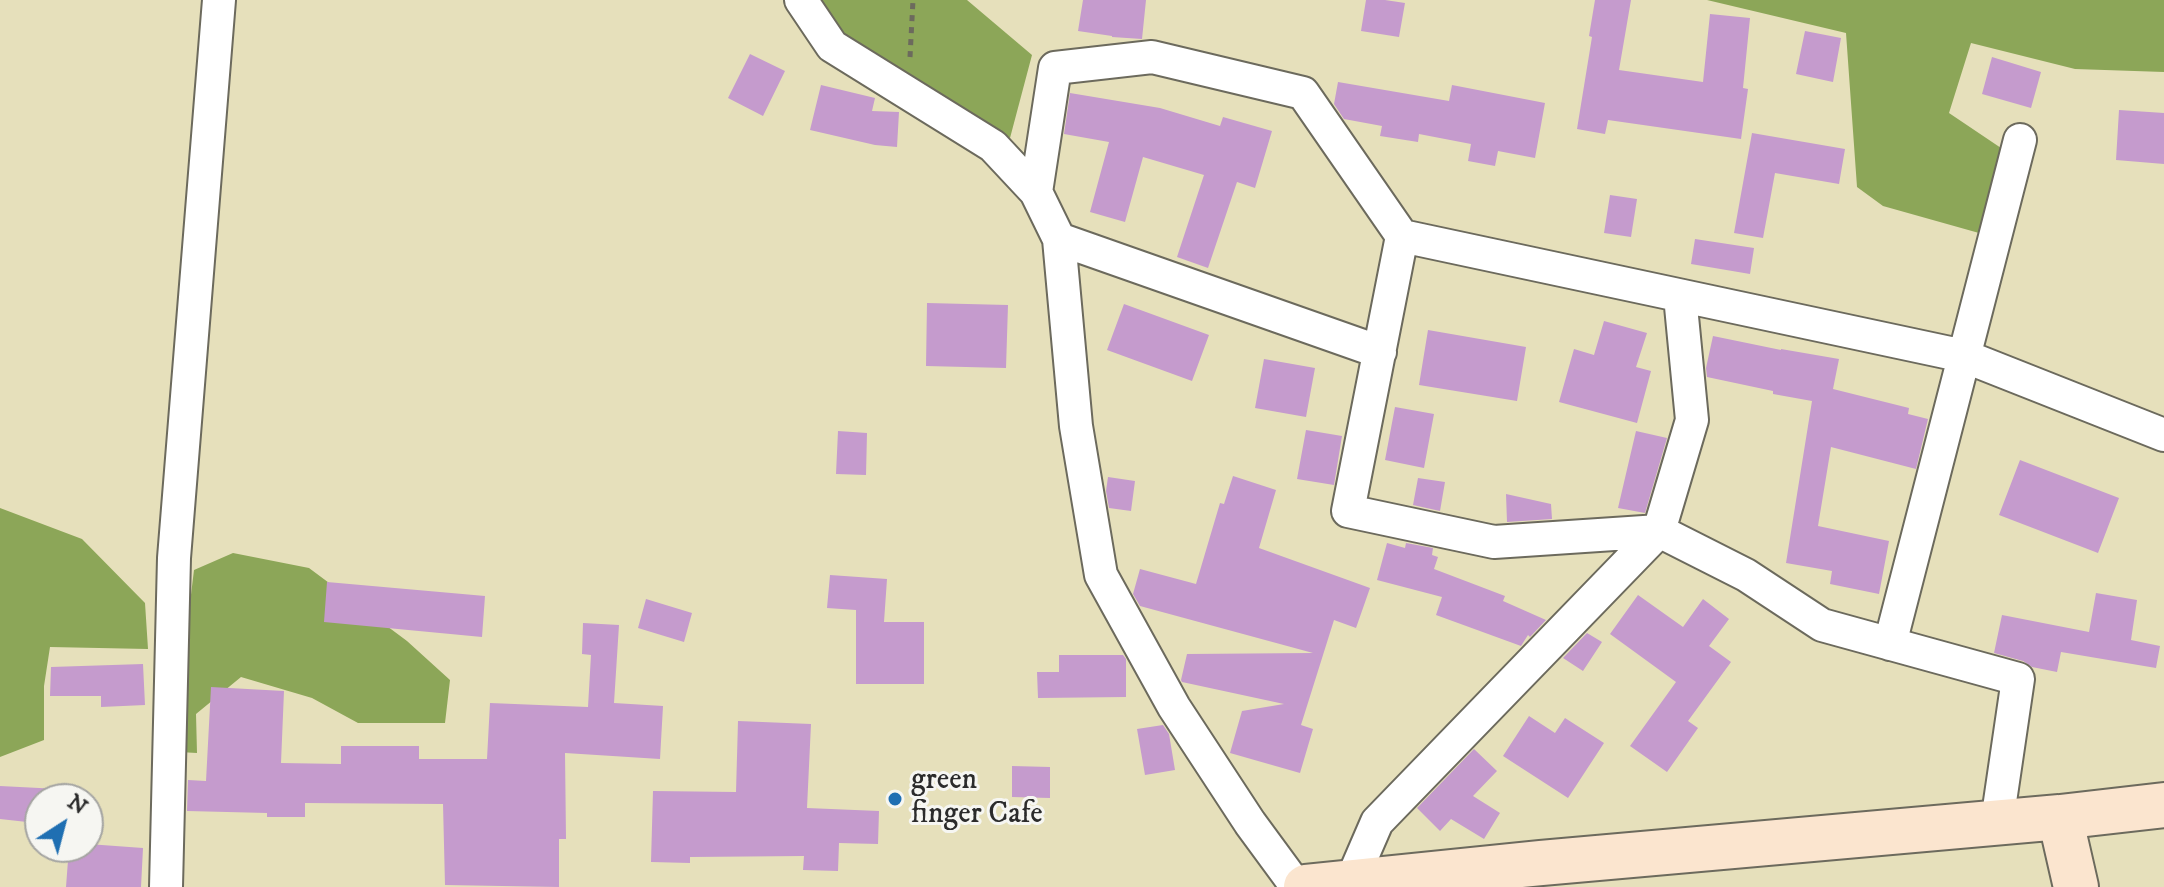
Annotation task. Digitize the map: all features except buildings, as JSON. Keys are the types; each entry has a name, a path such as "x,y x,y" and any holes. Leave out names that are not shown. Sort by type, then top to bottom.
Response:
{"street":[{"path":"166,887 174,558 219,0"},
{"path":"801,0 832,46 993,146 1036,192 1059,239 1076,426 1101,575 1174,707 1250,823 1297,887"},
{"path":"1036,192 1055,68 1152,57 1303,93 1402,236 1964,356 2164,435"},
{"path":"1890,644 2020,140"},
{"path":"1402,236 1348,511 1494,542 1659,531 1746,575 1822,625 2018,679 1997,822"},
{"path":"1059,239 1380,352"},
{"path":"1351,882 1377,822 1659,531 1692,420 1680,296"},
{"path":"1306,887 1351,882 1543,875 2164,805"},
{"path":"2060,817 2076,887"}],"path":[{"path":"908,94 913,0"}],"green space":[{"path":"819,0 967,0 1032,55 1010,138 842,36"},
{"path":"1707,0 2164,0 2164,72 2075,69 1971,43 1949,113 2001,148 1979,233 1883,206 1857,187 1846,33"},
{"path":"0,508 82,539 145,603 148,649 50,647 44,686 44,740 0,757"},
{"path":"233,553 309,568 407,641 450,680 445,723 358,723 312,698 241,677 196,714 197,753 179,752 183,660 194,570"}],"place":[{"name":"green finger Cafe","path":"895,799"}]}
